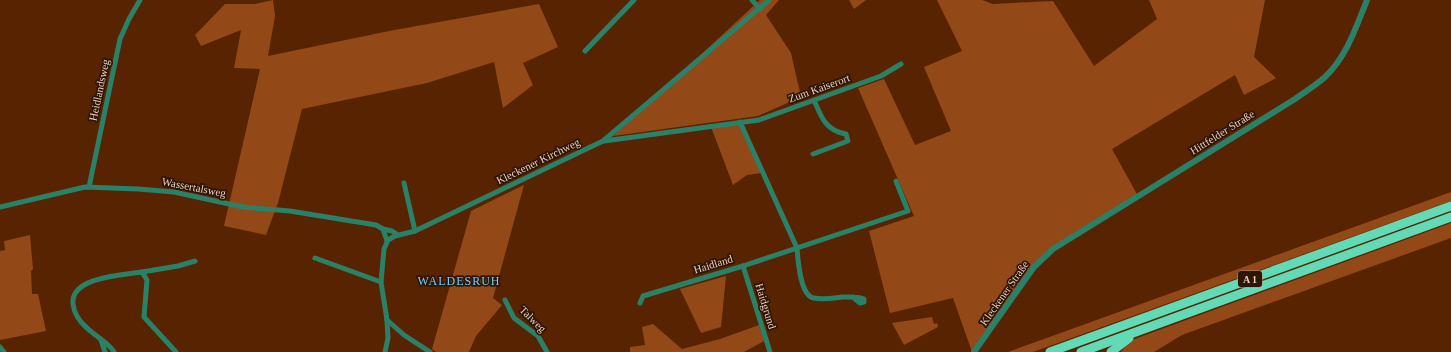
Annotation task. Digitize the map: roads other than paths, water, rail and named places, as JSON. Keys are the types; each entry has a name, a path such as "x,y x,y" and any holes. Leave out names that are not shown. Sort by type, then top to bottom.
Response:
{"highway":[{"name":"A 1","path":"1050,352 1451,206"},
{"name":"A 1","path":"1081,352 1451,217"},
{"path":"1111,352 1125,340 1146,328"}],"street":[{"name":"Heidlandsweg","path":"89,187 120,39 129,18 140,0"},
{"path":"585,51 634,0"},
{"path":"752,0 760,9"},
{"name":"Kleckener Kirchweg","path":"387,241 398,235 415,231 603,141 769,0"},
{"name":"Hittfelder Straße","path":"1053,249 1318,83 1341,57 1352,36 1367,0"},
{"name":"Zum Kaiserort","path":"603,141 759,120 882,76 901,64"},
{"path":"813,154 848,142 846,134 840,133 822,120 814,100"},
{"path":"740,122 796,248 798,269 808,296 814,298 853,297"},
{"name":"Haidland","path":"640,303 643,296 743,266 908,211 896,182"},
{"path":"404,183 415,231"},
{"name":"Wassertalsweg","path":"0,207 89,187 161,190 232,205 290,211 376,225 398,235"},
{"path":"383,229 387,241 384,249 381,282 387,320 388,338 385,352"},
{"name":"Kleckener Straße","path":"974,352 1034,267 1053,249"},
{"path":"315,258 381,282"},
{"path":"114,352 110,346 82,323 74,310 73,302 78,288 87,283 105,278 178,266 195,261"},
{"name":"Haidgrund","path":"743,266 770,352"},
{"path":"142,272 147,280 144,316 176,352"},
{"name":"Talweg","path":"505,300 514,318 538,336 547,352"},
{"path":"387,320 404,335 430,352"},
{"path":"101,340 105,352"},
{"path":"0,347 4,352"}],"district":[{"name":"WALDESRUH","path":"459,281"}]}
